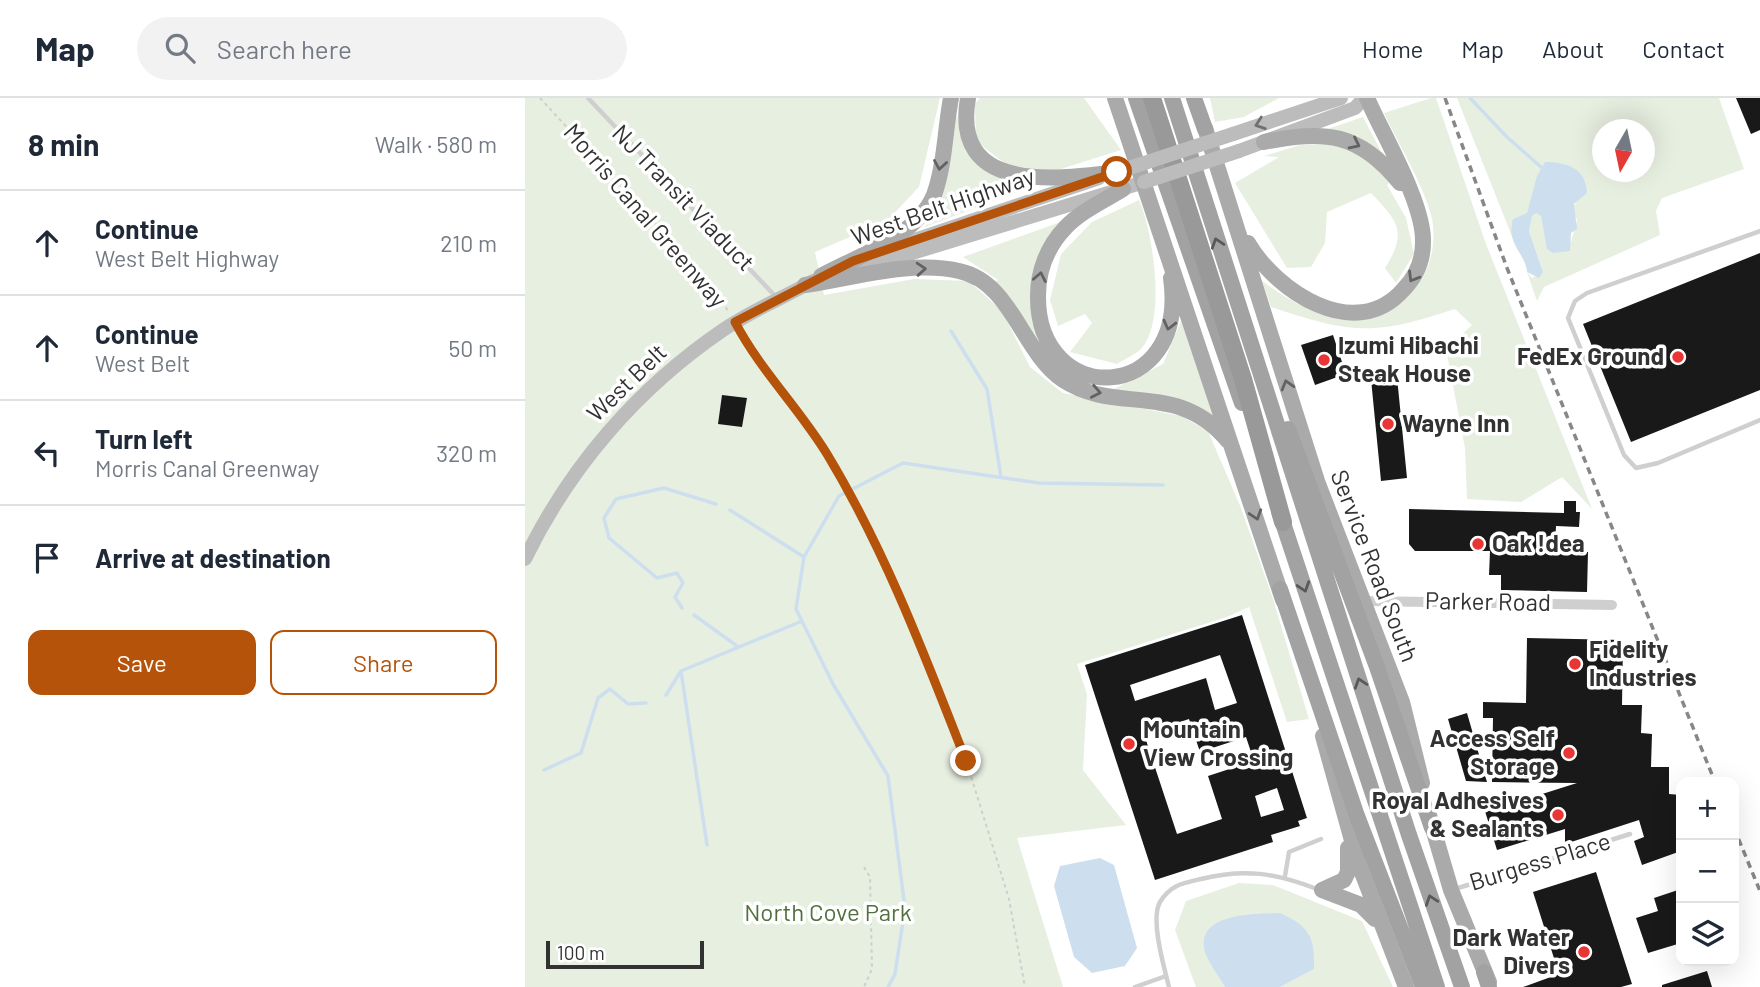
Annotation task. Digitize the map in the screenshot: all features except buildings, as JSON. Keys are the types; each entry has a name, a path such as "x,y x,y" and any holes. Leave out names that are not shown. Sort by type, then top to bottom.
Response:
{"highway":[{"path":"1136,98 1283,522 1437,987"},
{"path":"1152,98 1243,379 1283,522"},
{"path":"1172,98 1237,308 1419,866 1462,987"},
{"path":"1196,98 1205,129"},
{"path":"1237,308 1291,438 1377,667 1432,828"},
{"path":"1280,589 1379,878 1423,987"}],"main road":[{"path":"821,276 902,231 928,206 937,184 951,98"},
{"path":"968,98 967,122 972,141 985,159 1006,173 1048,180 1117,172"},
{"path":"1106,98 1132,145"},
{"path":"1115,98 1163,234 1280,589 1345,817 1406,987"},
{"path":"1287,115 1316,98"},
{"name":"West Belt Highway","path":"805,285 853,261 1341,98"},
{"path":"1205,129 1227,200 1253,252 1273,277 1314,304 1345,312 1374,309 1399,295 1408,285 1415,275 1423,250 1418,212 1366,98"},
{"name":"West Belt Highway","path":"805,285 1239,151 1355,108 1366,98"},
{"path":"1264,142 1304,134 1347,139 1371,153 1392,173 1418,212"},
{"path":"1123,189 1068,225 1051,246 1042,268 1038,305 1042,326 1051,346 1070,367 1096,377 1117,377 1139,369 1157,354 1168,334 1173,311 1172,285 1163,234"},
{"name":"Service Road South","path":"1227,200 1317,481 1402,702 1432,828 1451,890 1489,982"},
{"path":"805,285 922,269 944,269 973,275 993,290 1045,364 1063,379 1082,389 1188,409 1211,422 1235,450"},
{"name":"West Belt","path":"525,559 562,492 615,423 677,364 735,322 805,285"},
{"path":"1321,890 1345,880 1348,872 1345,817"},
{"path":"1321,890 1361,905 1382,926"}],"street":[{"name":"Parker Road","path":"1364,601 1612,605"}],"lane":[{"name":"NJ Transit Viaduct","path":"588,98 778,298"},
{"path":"1760,231 1587,293 1575,301 1569,318 1624,455 1636,468 1658,463 1760,420"},
{"name":"Burgess Place","path":"1451,890 1630,834"},
{"path":"1285,876 1289,852 1321,839"},
{"path":"1169,987 1157,932 1159,904 1173,886 1234,871 1285,876 1321,890"},
{"path":"1135,987 1166,976"}],"path":[{"name":"Morris Canal Greenway","path":"540,98 702,274 735,322 748,347 827,453 901,597 966,761 1009,900 1025,987"},
{"path":"864,867 870,877 871,969 864,987"}],"green space":[{"name":"North Cove Park","path":"525,98 940,98 919,187 887,221 815,252 824,295 914,279 969,281 1002,311 1030,367 1063,393 1181,416 1208,431 1241,508 1273,599 1309,719 1287,722 1249,607 1227,617 1077,664 1087,694 1083,770 1126,825 1017,838 1063,987 525,987"},
{"path":"980,98 1084,98 1121,150 1045,174 1008,166 976,141 975,104"},
{"path":"1210,98 1279,98 1244,117 1215,122"},
{"path":"1436,98 1486,244 1592,509 1562,477 1521,502 1467,499 1465,448 1446,349 1472,325 1455,309 1403,324 1363,328 1344,327 1271,307 1262,281 1302,306 1323,315 1344,319 1364,319 1384,314 1402,302 1420,282 1428,267 1432,250 1431,215 1416,177 1384,113"},
{"path":"1457,98 1719,98 1744,169 1662,198 1656,211 1660,235 1544,287 1537,301 1527,272 1532,278 1543,272 1529,231 1531,216 1536,213 1541,216 1548,249 1571,242 1577,220 1575,205 1587,193 1565,164 1545,162 1527,213 1511,225 1513,239"},
{"path":"956,115 979,165 1020,191 925,227 941,198"},
{"path":"1363,117 1383,155 1357,136 1328,129"},
{"path":"1326,144 1356,151 1391,180 1387,185 1406,218 1414,254 1396,283 1385,268 1396,245 1397,228 1388,212 1371,193 1327,212 1325,243 1311,267 1287,268 1235,183 1279,157 1264,156 1300,145"},
{"path":"1139,200 1149,233 1155,276 1154,318 1149,336 1141,349 1117,364 1070,352 1092,323 1085,314 1058,326 1050,300 1061,254 1092,222"},
{"path":"1066,220 1030,294 1039,347 993,282 998,280 963,257"},
{"path":"1181,321 1216,422 1112,390 1163,364"},
{"path":"1239,883 1273,885 1362,921 1393,987 1280,987 1314,969 1204,947 1225,987 1196,987 1175,930 1186,901"}],"water":[{"path":"1545,162 1561,163 1574,168 1583,178 1587,193 1574,204 1577,229 1571,233 1570,251 1553,253 1547,249 1541,216 1536,213 1532,216 1529,231 1543,272 1539,278 1527,272 1514,242 1511,227 1513,219 1527,213 1537,176"},
{"path":"1100,858 1114,865 1137,948 1125,966 1092,973 1074,957 1054,886 1060,866"},
{"path":"1280,913 1298,923 1308,934 1313,948 1314,969 1280,987 1225,987 1205,953 1205,936 1211,927 1232,917"}],"waterway":[{"path":"1470,98 1507,137 1541,167"},
{"path":"951,331 987,389 1001,477"},
{"path":"888,987 895,974 905,908 888,776 833,684 796,609 804,557 839,496 903,463 1039,483 1163,485"},
{"path":"682,608 675,597 683,583 677,573 657,578 609,538 604,518 616,499 664,488 716,504"},
{"path":"730,510 804,557"},
{"path":"694,615 737,646"},
{"path":"666,695 681,671 802,621"},
{"path":"681,671 707,845"},
{"path":"544,770 581,753 598,698 610,689 628,704 646,703"}],"railway":[{"path":"1445,98 1507,268 1713,777"},
{"path":"1739,840 1760,891"}],"place":[{"name":"FedEx Ground","path":"1678,357"},
{"name":"Izumi Hibachi Steak House","path":"1324,360"},
{"name":"Wayne Inn","path":"1388,424"},
{"name":"Oak !dea","path":"1478,544"},
{"name":"Fidelity Industries","path":"1575,664"},
{"name":"Mountain View Crossing","path":"1129,744"},
{"name":"Access Self Storage","path":"1569,753"},
{"name":"Royal Adhesives & Sealants","path":"1558,815"},
{"name":"Dark Water Divers","path":"1584,952"}],"route":[{"path":"966,761 901,597 827,453 748,347 735,322 853,261 1117,172"}]}
